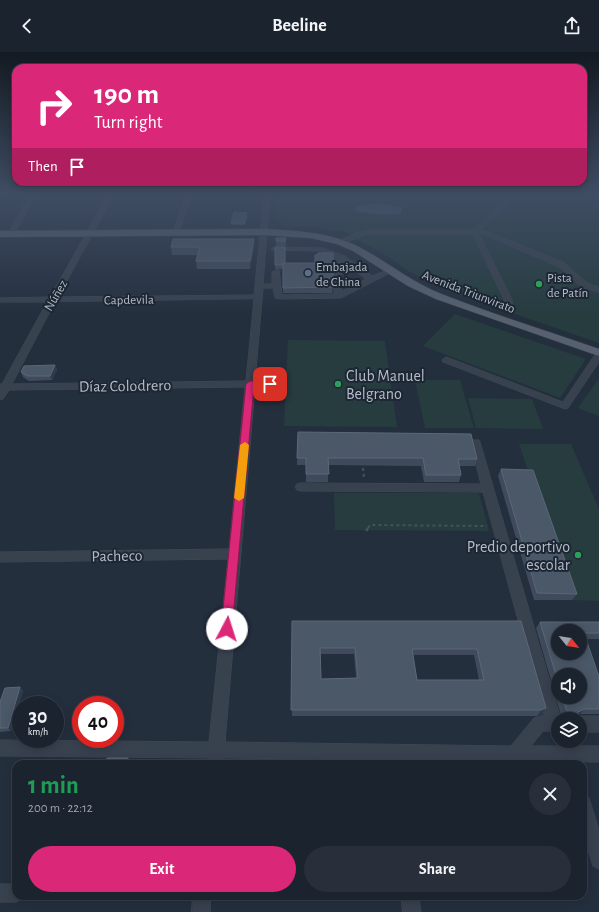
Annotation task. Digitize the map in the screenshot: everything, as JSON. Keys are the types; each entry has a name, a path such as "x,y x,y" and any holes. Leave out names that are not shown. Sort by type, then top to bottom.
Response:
{"main road":[{"name":"Avenida Triunvirato","path":"309,235 340,242 356,249 411,284 440,297 599,354"}],"street":[{"name":"Núñez","path":"0,397 3,387 90,235"},
{"path":"216,756 233,554 264,235"},
{"path":"340,242 355,235"},
{"path":"477,235 509,302"},
{"path":"493,235 562,265 584,284 599,290"},
{"path":"274,249 317,249 338,256 347,261 371,279"},
{"path":"338,256 338,296"},
{"path":"276,272 278,296 281,297 338,296 390,271"},
{"path":"260,286 276,286"},
{"name":"Capdevila","path":"0,300 259,297"},
{"path":"446,360 566,406 599,354"},
{"name":"Díaz Colodrero","path":"3,387 270,384"},
{"path":"475,442 498,527 553,712"},
{"path":"301,487 488,488"},
{"name":"Pacheco","path":"0,557 233,554"},
{"path":"514,754 539,722 551,723"},
{"path":"587,724 599,724"},
{"path":"0,748 216,756 396,759 514,754 570,759 599,754"},
{"path":"587,818 599,860"},
{"path":"0,893 12,893"},
{"path":"201,912 202,900"},
{"path":"410,900 412,912"}],"path":[{"path":"366,530 370,525 498,527"}],"green space":[{"path":"354,235 599,235 599,343 448,291 410,272 379,251 357,240 360,237"},
{"path":"455,314 586,359 560,398 423,346"},
{"name":"Club Manuel Belgrano","path":"288,340 385,341 397,427 284,426"},
{"path":"599,378 599,416 578,408"},
{"path":"415,380 460,380 474,428 425,428"},
{"path":"468,398 532,399 543,429 476,428"},
{"name":"Predio deportivo escolar","path":"519,444 571,444 599,509 599,601 572,600"},
{"path":"334,493 479,493 489,531 335,530"}],"building":[{"path":"276,238 286,238 285,241 276,241"},
{"path":"173,239 254,239 250,261 196,261 200,247 171,247"},
{"path":"275,247 285,247 285,263 283,263 283,265 275,265"},
{"path":"318,253 333,253 333,287 283,288 283,263 315,263 315,255 318,255"},
{"path":"55,365 50,376 27,376 21,372 24,366"},
{"path":"298,432 471,434 477,459 458,459 461,475 426,475 423,458 328,458 329,474 306,474 306,458 297,458"},
{"path":"501,469 533,470 577,594 537,593"},
{"path":"292,621 521,621 546,708 541,710 291,710","holes":["320,648 355,648 358,678 321,679","412,649 477,649 484,680 417,680"]},
{"path":"540,622 599,622 599,633 587,633 587,624 551,624 551,659"},
{"path":"587,642 599,674 599,709 585,709 578,712 568,712 564,704 587,704 587,668 554,668 551,660 587,660"},
{"path":"20,687 17,696 12,696 12,714 8,728 0,728 0,702 5,688"},
{"path":"107,758 128,758 128,760 106,760"}],"slow traffic":[{"path":"239,498 245,445"}],"place":[{"name":"Embajada de China","path":"308,273"},
{"name":"Pista de Patín","path":"539,284"},
{"name":"Club Manuel Belgrano","path":"338,384"},
{"name":"Predio deportivo escolar","path":"578,555"}],"route":[{"path":"227,629 250,384 270,384"}]}
